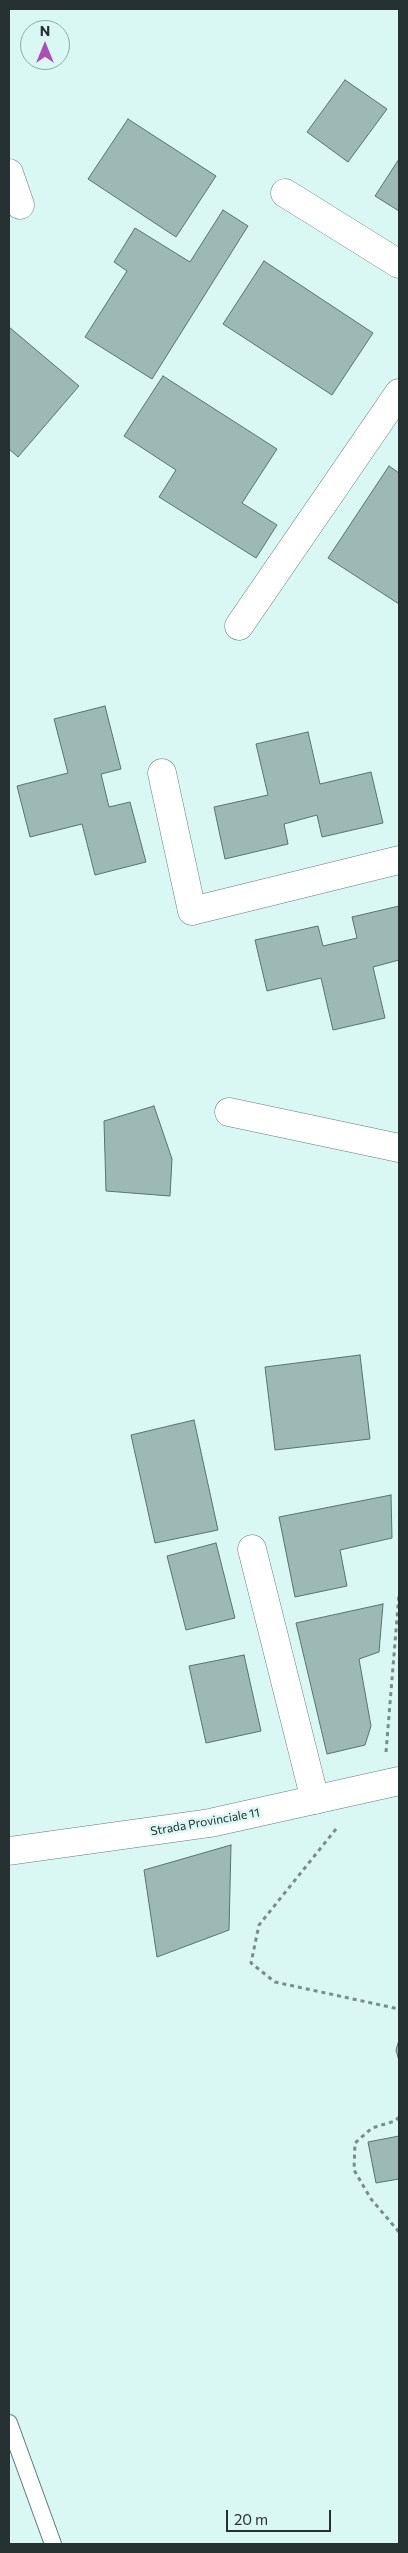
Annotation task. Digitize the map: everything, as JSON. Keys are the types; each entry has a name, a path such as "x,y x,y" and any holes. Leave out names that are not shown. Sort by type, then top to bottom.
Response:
{"street":[{"path":"9,173 20,205"},
{"path":"285,193 399,264"},
{"path":"239,626 399,393"},
{"path":"162,773 192,911 399,860"},
{"path":"229,1112 399,1148"},
{"path":"252,1549 315,1800"},
{"name":"Strada Provinciale 11","path":"9,1852 210,1823 382,1785"}],"lane":[{"path":"9,2423 53,2544"}],"path":[{"path":"399,1594 382,1785 323,1848 260,1925 251,1963 275,1982 399,2009"},
{"path":"399,2117 395,2121 372,2128 355,2143 354,2170 370,2199 399,2232"}],"building":[{"path":"345,80 387,109 348,162 307,132"},
{"path":"128,119 216,176 176,237 88,179"},
{"path":"399,159 399,211 375,196"},
{"path":"223,210 248,226 152,379 85,337 127,271 114,262 135,228 190,262"},
{"path":"264,261 373,333 332,395 223,324"},
{"path":"9,327 79,386 18,457 9,449"},
{"path":"163,376 277,449 242,503 277,525 256,558 159,497 176,470 124,436"},
{"path":"389,466 399,473 399,604 328,558"},
{"path":"105,706 121,769 101,774 109,807 130,802 146,862 95,875 82,824 30,837 17,786 68,773 54,719"},
{"path":"308,732 320,784 371,772 383,823 322,837 317,815 284,824 288,844 225,859 214,807 268,795 256,744"},
{"path":"399,906 399,960 373,967 385,1018 333,1030 321,978 267,991 255,940 318,926 323,946 357,938 352,917"},
{"path":"154,1106 172,1159 170,1196 106,1191 104,1121"},
{"path":"360,1355 370,1439 275,1450 265,1367"},
{"path":"194,1420 218,1530 155,1543 131,1435"},
{"path":"391,1495 392,1538 340,1550 347,1586 295,1597 279,1517"},
{"path":"216,1543 235,1618 186,1630 167,1556"},
{"path":"383,1604 379,1652 359,1659 371,1726 365,1745 327,1754 296,1623"},
{"path":"244,1655 261,1731 206,1743 189,1666"},
{"path":"231,1845 229,1930 157,1957 144,1870"},
{"path":"399,2040 399,2061 396,2050"},
{"path":"399,2136 399,2179 376,2183 368,2142"}]}
